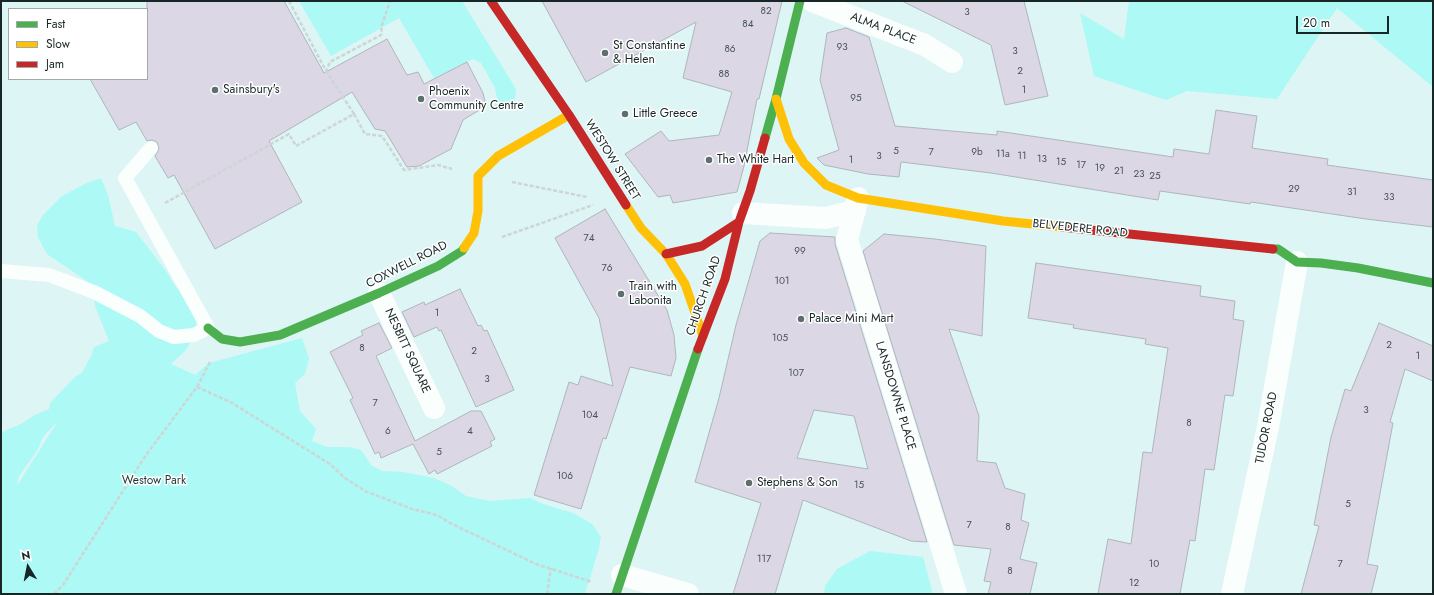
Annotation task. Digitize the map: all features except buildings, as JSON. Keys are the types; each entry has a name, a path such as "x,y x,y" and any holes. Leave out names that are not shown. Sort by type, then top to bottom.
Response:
{"street":[{"name":"WESTOW STREET","path":"491,1 570,115 641,228 666,254 685,284 703,336"},
{"name":"CHURCH ROAD","path":"619,584 703,336 725,279 741,218 776,99 800,1"},
{"name":"ALMA PLACE","path":"812,1 925,45 952,62"},
{"name":"BELVEDERE ROAD","path":"776,99 789,139 804,163 826,185 856,205 1278,249 1297,262"},
{"path":"478,176 498,156 570,115"},
{"name":"COXWELL ROAD","path":"208,328 222,339 240,342 261,340 280,335 438,266 462,250 474,233 478,211 478,176"},
{"name":"BELVEDERE ROAD","path":"741,218 826,218 856,205"},
{"name":"LANSDOWNE PLACE","path":"856,205 847,240 956,594"},
{"path":"666,254 702,246 741,218"},
{"path":"1297,262 1321,263 1358,268 1433,283"},
{"name":"TUDOR ROAD","path":"1232,594 1268,427 1297,262"},
{"name":"NESBITT SQUARE","path":"379,293 434,408"},
{"path":"619,584 688,594"}],"lane":[{"path":"1,271 49,275 94,292 140,316 159,331 174,337 194,335 208,328 125,178 151,148"}],"path":[{"path":"290,1 326,71 365,134 382,136 404,170 438,165 478,176 606,201"},
{"path":"326,71 330,62 381,35 382,25 390,1"},
{"path":"146,214 289,134 296,146 354,114"},
{"path":"462,250 606,201 621,198"},
{"path":"54,594 63,585 146,455 197,387 232,403 330,464 345,478 365,490 412,508 438,515 450,523 536,564 598,584"},
{"path":"547,594 551,568"}],"green space":[{"path":"299,1 462,1 516,89 515,99 497,110 495,105 498,102 495,88 481,63 473,59 434,78 399,18 331,56"},
{"path":"1129,1 1433,1 1433,87 1337,8 1277,99 1187,91 1166,100 1094,76 1080,13 1124,39"},
{"name":"Westow Park","path":"101,178 108,195 115,226 136,232 166,271 175,286 192,305 197,318 194,335 186,350 171,364 195,375 209,363 302,338 309,358 305,374 295,383 300,411 316,429 312,441 327,447 349,447 361,450 372,466 383,471 403,472 434,478 452,486 466,496 490,501 530,498 543,504 573,513 592,524 601,537 585,594 1,594 1,435 4,431 49,409 50,403 76,376 82,373 94,347 109,341 95,306 93,291 87,281 47,254 38,237 37,226 42,216 62,196 87,183","holes":["58,421 18,484 19,476 37,451 43,437"]},
{"path":"870,551 923,557 933,594 824,594 825,586 837,569"}],"traffic: fast":[{"path":"765,138 800,1"},
{"path":"208,328 222,339 240,342 280,335 438,266 462,251 464,248"},
{"path":"1273,249 1278,249 1297,262 1321,263 1358,268 1433,283"},
{"path":"616,594 698,349"}],"traffic: slow":[{"path":"776,99 789,139 804,163 826,185 858,198 1003,221 1062,227"},
{"path":"464,248 474,233 478,211 478,176 498,156 569,115"},
{"path":"626,205 641,228 666,254 685,284 703,336"}],"traffic: jam":[{"path":"491,1 569,115 626,205"},
{"path":"698,349 725,279 739,222 750,191 765,138"},
{"path":"666,254 702,246 739,222"},
{"path":"1062,227 1273,249"}],"place":[{"name":"St Constantine & Helen","path":"605,53"},
{"name":"Sainsbury's","path":"215,90"},
{"name":"Phoenix Community Centre","path":"421,99"},
{"name":"Little Greece","path":"625,114"},
{"name":"The White Hart","path":"709,160"},
{"name":"Train with Labonita","path":"621,294"},
{"name":"Palace Mini Mart","path":"801,319"},
{"name":"Stephens & Son","path":"749,483"}]}
